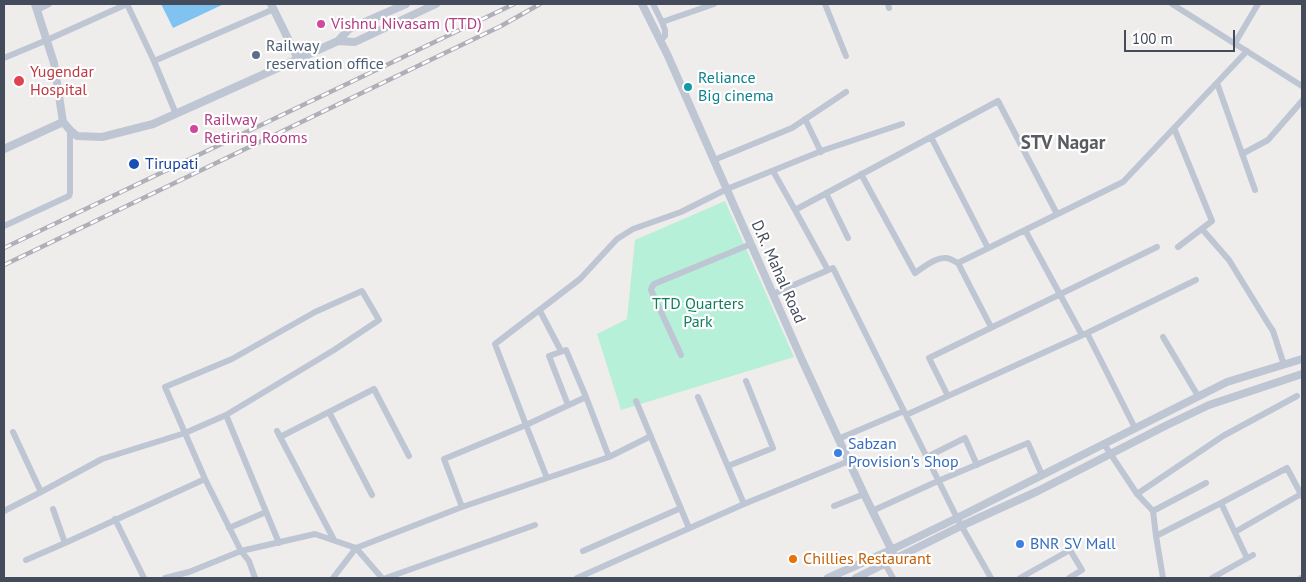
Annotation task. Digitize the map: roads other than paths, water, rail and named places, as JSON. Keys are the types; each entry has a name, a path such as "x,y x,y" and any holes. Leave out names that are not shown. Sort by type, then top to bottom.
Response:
{"street":[{"path":"49,4 36,7 54,63 63,122 77,136 102,137 153,124 176,114 338,41 349,29 406,4"},
{"path":"4,58 127,4 176,114"},
{"path":"338,41 355,42 436,4"},
{"name":"D.R. Mahal Road","path":"642,4 714,160 848,461 896,559"},
{"path":"653,4 665,30 665,36 660,41"},
{"path":"662,22 714,4"},
{"path":"825,4 846,56"},
{"path":"1172,4 1302,86"},
{"path":"1235,43 1258,4"},
{"path":"154,61 273,6 298,59"},
{"path":"958,263 1123,182 1247,51"},
{"path":"1217,82 1255,190"},
{"path":"714,160 792,128 846,92"},
{"path":"795,210 998,101 1057,214"},
{"path":"1242,154 1268,140 1302,102"},
{"path":"805,119 820,152"},
{"path":"4,149 63,122"},
{"path":"547,478 495,344 540,311 580,278 617,239 633,229 690,209 727,189 820,152 902,124"},
{"path":"1174,128 1212,221 1178,246"},
{"path":"4,226 69,196 70,130"},
{"path":"931,137 988,248"},
{"path":"773,171 828,270"},
{"path":"861,174 915,273 940,259 948,258 958,263 991,327"},
{"path":"826,193 848,238"},
{"path":"1202,229 1229,260 1273,331 1284,364"},
{"path":"1025,230 1135,428"},
{"path":"681,355 651,290 652,287 654,284 751,244"},
{"path":"948,396 929,358 1157,246"},
{"path":"773,294 833,268 938,481 990,578"},
{"path":"838,439 948,396 1196,280"},
{"path":"4,511 102,459 185,433 226,415 334,350 379,320 362,290 315,312 232,359 165,387 185,433 205,479 241,551 249,561 255,578"},
{"path":"540,311 561,351"},
{"path":"1163,337 1198,396"},
{"path":"568,405 549,356 566,350 609,456"},
{"path":"828,578 957,518 1227,382 1302,359"},
{"path":"856,578 961,526 1038,491 1209,405 1302,374"},
{"path":"728,466 773,448 746,381"},
{"path":"334,540 279,434 329,412 374,389 409,456"},
{"path":"1137,494 1223,436 1297,396"},
{"path":"462,507 444,459 526,425 586,397"},
{"path":"698,397 744,504"},
{"path":"636,401 689,528"},
{"path":"329,412 372,495"},
{"path":"226,415 279,543"},
{"path":"13,432 40,492"},
{"path":"333,578 356,548 462,507 609,456 651,436"},
{"path":"927,456 965,438 977,464"},
{"path":"872,511 1028,443 1042,475"},
{"path":"1104,444 1137,494 1153,511 1163,578"},
{"path":"577,578 744,504 848,461"},
{"path":"1156,536 1286,468 1301,495 1235,532"},
{"path":"26,560 205,479"},
{"path":"1153,511 1206,483"},
{"path":"834,506 864,494"},
{"path":"1216,577 1250,556 1235,532 1221,503"},
{"path":"583,551 681,508"},
{"path":"53,509 65,542"},
{"path":"229,528 266,512"},
{"path":"115,519 144,578"},
{"path":"386,578 535,525"},
{"path":"165,578 190,575 241,551 315,534 356,548 382,578"},
{"path":"1020,578 1070,550 1082,570 1069,578"},
{"path":"880,555 893,578"}],"water":[{"path":"161,4 224,4 173,28"}],"railway":[{"path":"4,248 514,4"},
{"path":"4,265 501,26 540,4"}],"place":[{"name":"Vishnu Nivasam (TTD)","path":"321,24"},
{"name":"Railway reservation office","path":"256,55"},
{"name":"Yugendar Hospital","path":"19,81"},
{"name":"Reliance Big cinema","path":"688,87"},
{"name":"Railway Retiring Rooms","path":"194,129"},
{"name":"Tirupati","path":"134,164"},
{"name":"Sabzan Provision's Shop","path":"838,453"},
{"name":"BNR SV Mall","path":"1020,544"},
{"name":"Chillies Restaurant","path":"793,559"}],"district":[{"name":"STV Nagar","path":"1063,144"}],"park label":[{"name":"TTD Quarters Park","path":"698,313"}]}
